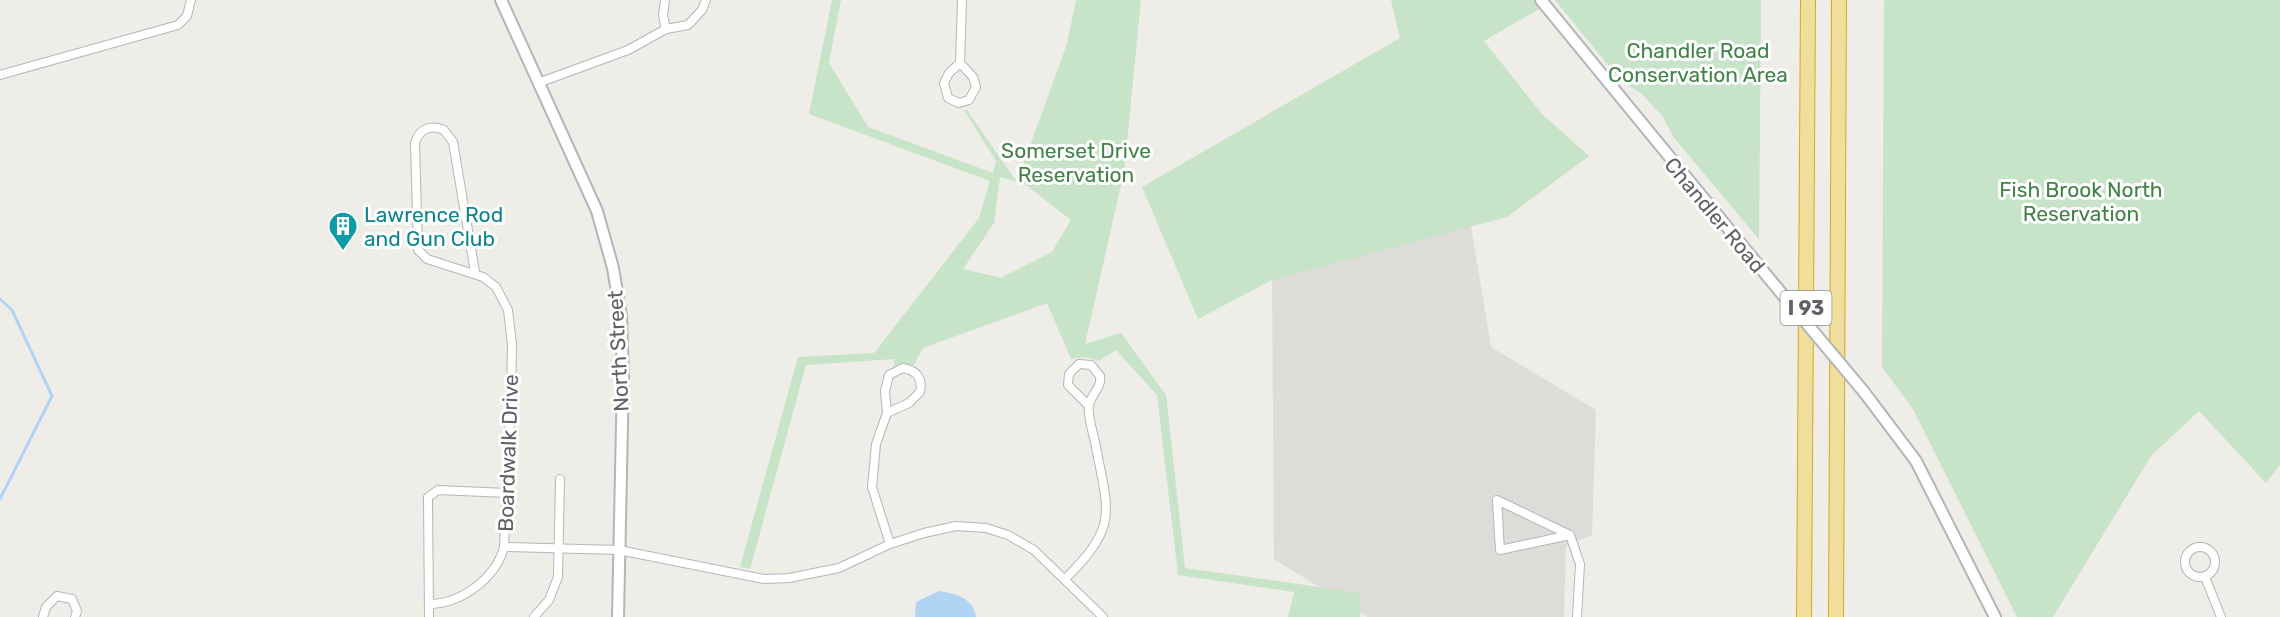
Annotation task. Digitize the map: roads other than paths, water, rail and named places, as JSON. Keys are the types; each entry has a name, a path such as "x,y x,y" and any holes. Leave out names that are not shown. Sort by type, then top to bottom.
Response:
{"highway":[{"name":"I 93","path":"1804,617 1808,0"},
{"name":"I 93","path":"1836,617 1839,0"}],"street":[{"path":"0,75 178,25 187,16 191,0"},
{"name":"North Street","path":"501,0 597,211 613,268 621,316 623,377 618,617"},
{"path":"665,0 663,15 666,29"},
{"path":"538,83 628,50 666,29 688,25 702,10 706,0"},
{"path":"960,63 949,73 944,83 948,98 958,103 969,100 976,87 973,77 960,63 962,0"},
{"name":"Chandler Road","path":"1541,0 1864,392 1916,461 1995,617"},
{"name":"Boardwalk Drive","path":"429,604 444,602 481,584 495,569 504,547 511,397 510,318 501,294 475,272 430,260 418,250 414,143 417,136 426,128 441,128 452,138 475,272"},
{"path":"1065,579 1097,545 1105,522 1105,494 1089,406 1100,384 1100,376 1094,366 1079,364 1070,371 1068,382 1070,389 1089,406"},
{"path":"887,413 916,398 921,385 916,372 903,368 889,375 885,391 887,413 876,444 872,486 890,544"},
{"path":"534,617 549,600 556,585 560,479"},
{"path":"429,617 427,503 429,495 438,490 507,493"},
{"path":"1570,535 1500,550 1497,500 1570,535 1580,564 1577,617"},
{"path":"504,547 619,550 764,579 789,578 840,568 890,544 956,526 987,528 1008,535 1034,550 1103,617"},
{"path":"2194,548 2206,549 2214,558 2214,568 2205,576 2192,575 2185,568 2186,555 2194,548"},
{"path":"2205,576 2222,617"},
{"path":"43,617 46,607 57,596 72,599 77,611 75,617"}],"water":[{"path":"939,591 968,601 976,617 915,617 916,602"}],"waterway":[{"path":"0,299 12,310 52,396 0,499"}],"place":[{"name":"Lawrence Rod and Gun Club","path":"343,252"}],"park label":[{"name":"Chandler Road Conservation Area","path":"1698,62"},
{"name":"Somerset Drive Reservation","path":"1076,162"},
{"name":"Fish Brook North Reservation","path":"2081,201"}]}
